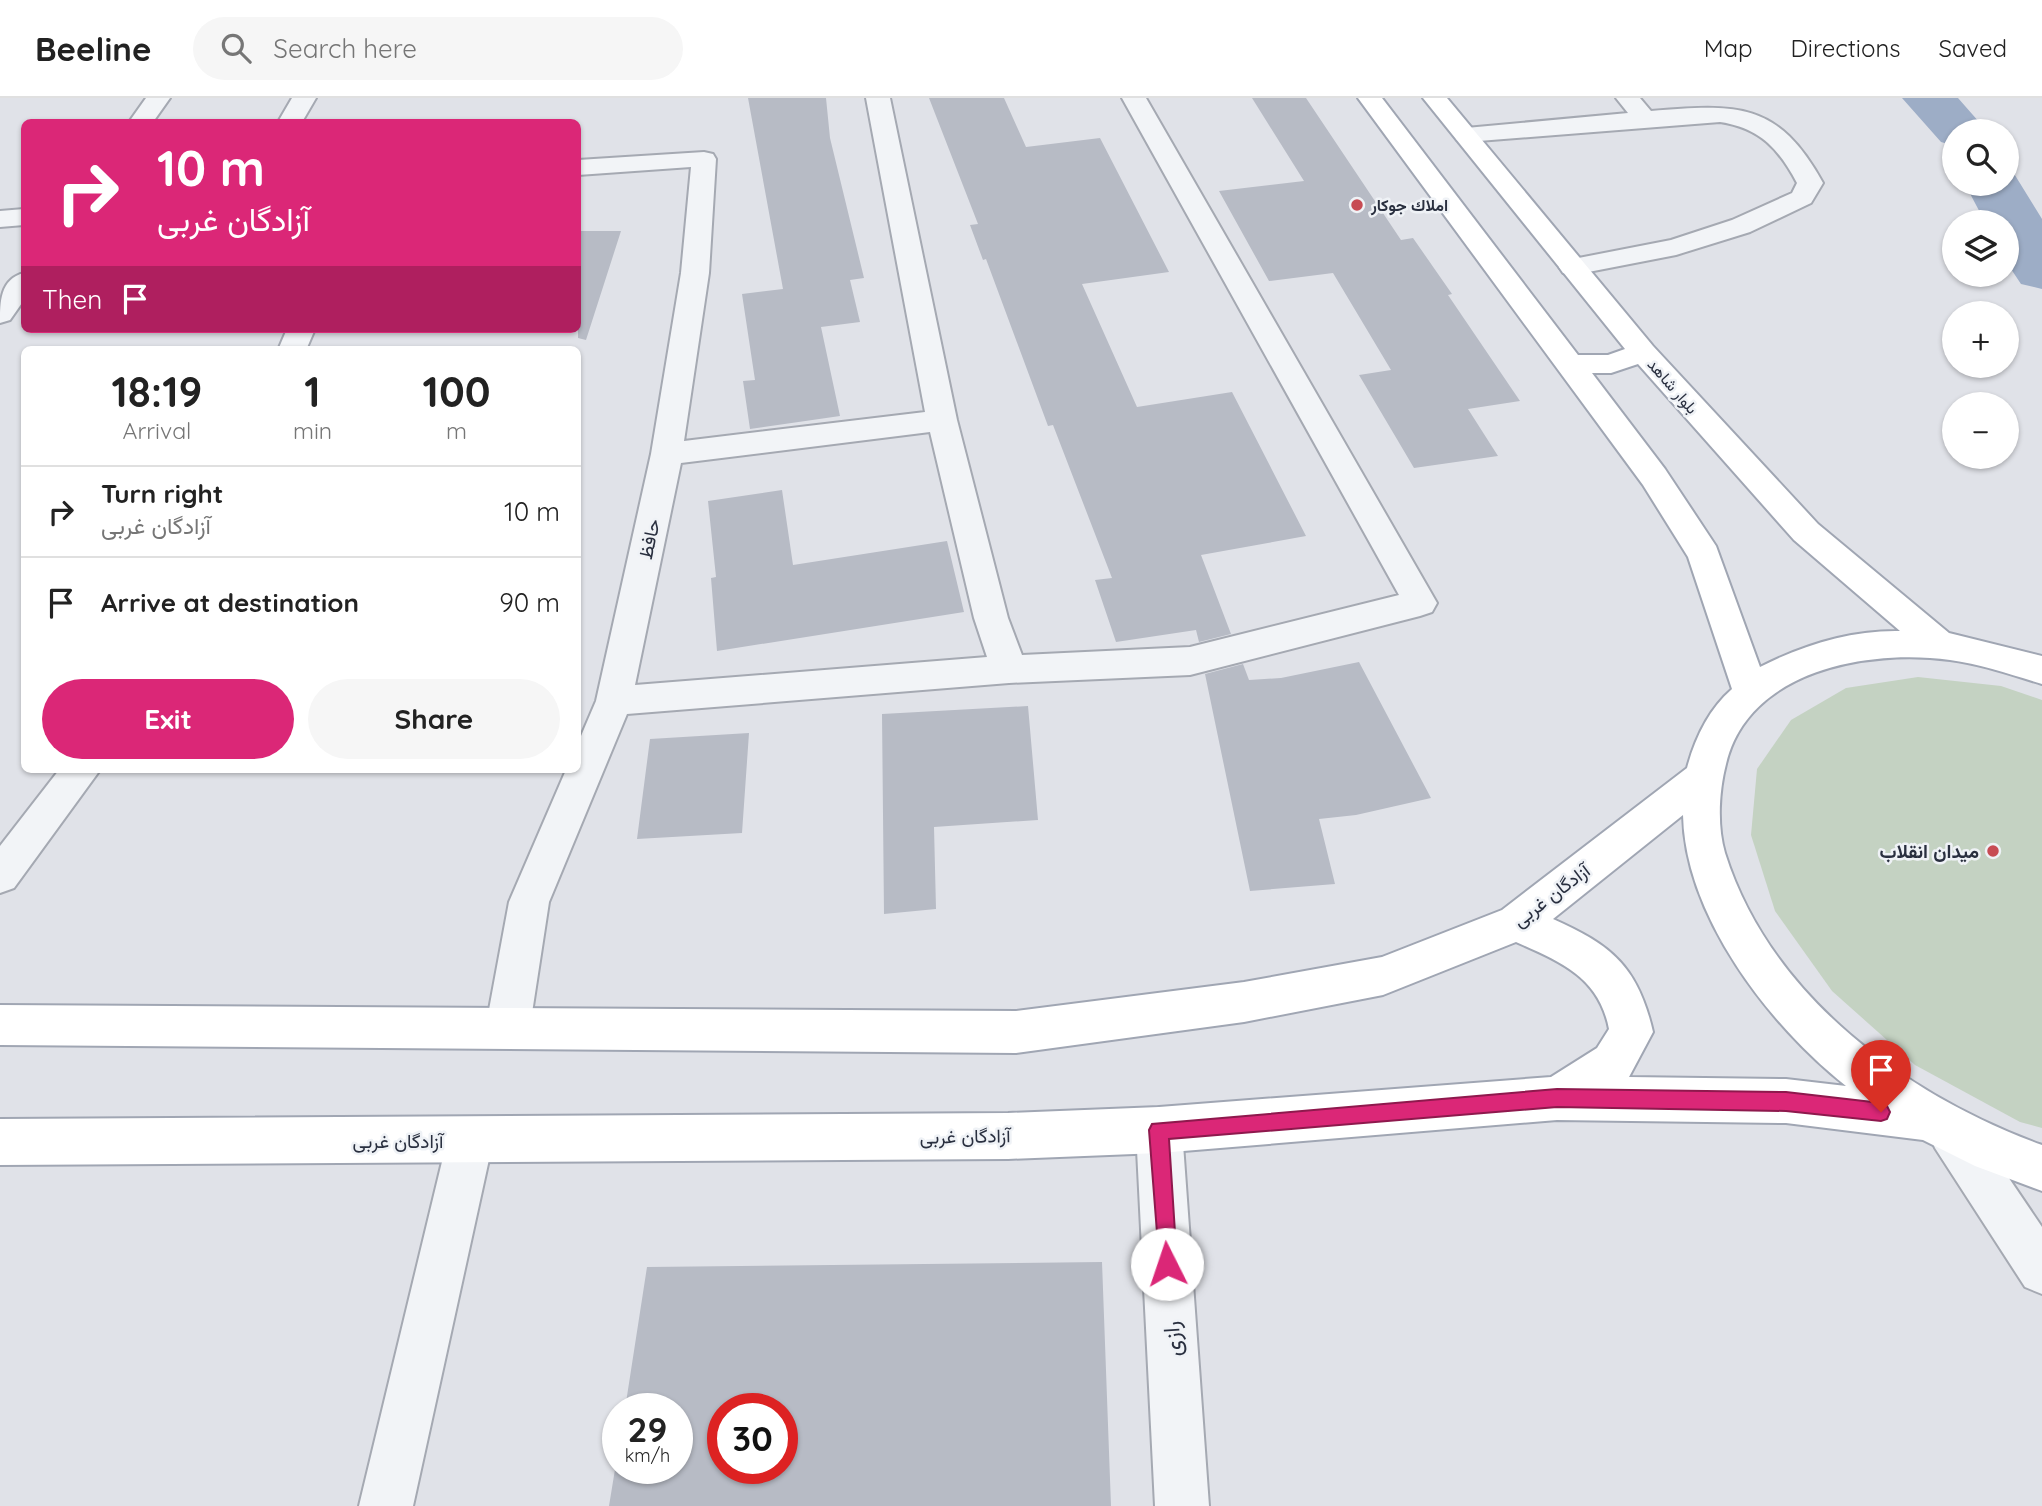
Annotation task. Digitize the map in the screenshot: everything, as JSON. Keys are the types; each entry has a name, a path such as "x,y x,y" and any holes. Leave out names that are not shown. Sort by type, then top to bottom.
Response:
{"main road":[{"path":"1370,98 1654,477 1704,555 1751,689"},
{"name":"بلوار شاهد","path":"1435,98 1643,352 1806,532 1940,645"},
{"path":"1569,363 1611,364 1643,352"},
{"path":"1986,653 2042,641"},
{"path":"2042,670 1986,653 1940,645 1866,645 1802,660 1751,689 1718,729 1700,779 1703,842 1726,912 1773,985 1841,1055 1940,1125 2026,1163 2042,1195"},
{"name":"آزادگان غربی","path":"0,1025 509,1026 1016,1032 1244,1002 1383,976 1517,923 1700,779"},
{"path":"1517,923 1555,940 1597,965 1621,994 1631,1032 1613,1063 1557,1098"},
{"name":"آزادگان غربی","path":"0,1142 1008,1136 1159,1130 1557,1098 1786,1101 1940,1125"}],"street":[{"path":"143,119 158,98"},
{"path":"292,119 304,98"},
{"path":"878,98 942,420 991,618 1009,670"},
{"path":"614,701 1009,670 1190,661 1420,603 1133,98"},
{"path":"1628,98 1645,119"},
{"path":"1466,135 1724,113 1745,118 1798,155 1810,183 1802,198 1741,226 1676,247 1573,267"},
{"name":"حافظ","path":"509,1026 529,902 614,701 667,454 695,273 704,159 581,167"},
{"path":"0,219 21,217"},
{"path":"0,314 21,285"},
{"path":"667,454 942,420"},
{"path":"0,876 79,773"},
{"path":"1940,1125 2042,1270"},
{"name":"رازی","path":"1159,1130 1182,1506"},
{"path":"386,1506 470,1141"}],"green space":[{"path":"1918,677 2001,686 2042,700 2042,1128 2020,1122 1915,1065 1832,991 1775,911 1751,835 1757,769 1791,720 1846,688"}],"building":[{"path":"748,98 826,98 830,138 864,278 850,280 860,322 821,327 840,416 750,429 743,381 755,380 742,294 783,289"},
{"path":"929,98 1004,98 1026,147 1100,138 1169,272 1082,284 1137,407 1232,392 1306,536 1201,555 1231,634 1199,642 1196,630 1116,642 1095,580 1112,578 1053,425 1048,426 986,259 983,260 970,225 978,224"},
{"path":"1252,98 1306,98 1401,240 1413,238 1452,294 1448,295 1520,401 1468,409 1498,456 1414,468 1359,375 1391,370 1333,273 1269,281 1219,191 1304,181"},
{"path":"581,231 621,231 586,340 578,338 578,333 581,333"},
{"path":"782,490 793,565 947,541 964,612 717,651 711,578 716,577 708,501"},
{"path":"1359,662 1431,798 1356,815 1319,819 1335,884 1250,891 1205,674 1243,664 1249,680 1281,678"},
{"path":"1028,706 1038,820 934,827 936,909 884,914 882,714"},
{"path":"749,733 742,833 637,839 650,739"},
{"path":"1102,1262 1111,1506 609,1506 613,1484 693,1484 693,1393 627,1393 647,1267"}],"waterway":[{"path":"1928,98 1948,119"},
{"path":"2000,196 2042,271"}],"place":[{"name":"املاك جوكار","path":"1357,205"},
{"name":"میدان انقلاب","path":"1993,851"}],"route":[{"path":"1167,1264 1159,1130 1557,1098 1786,1101 1881,1112"}]}
